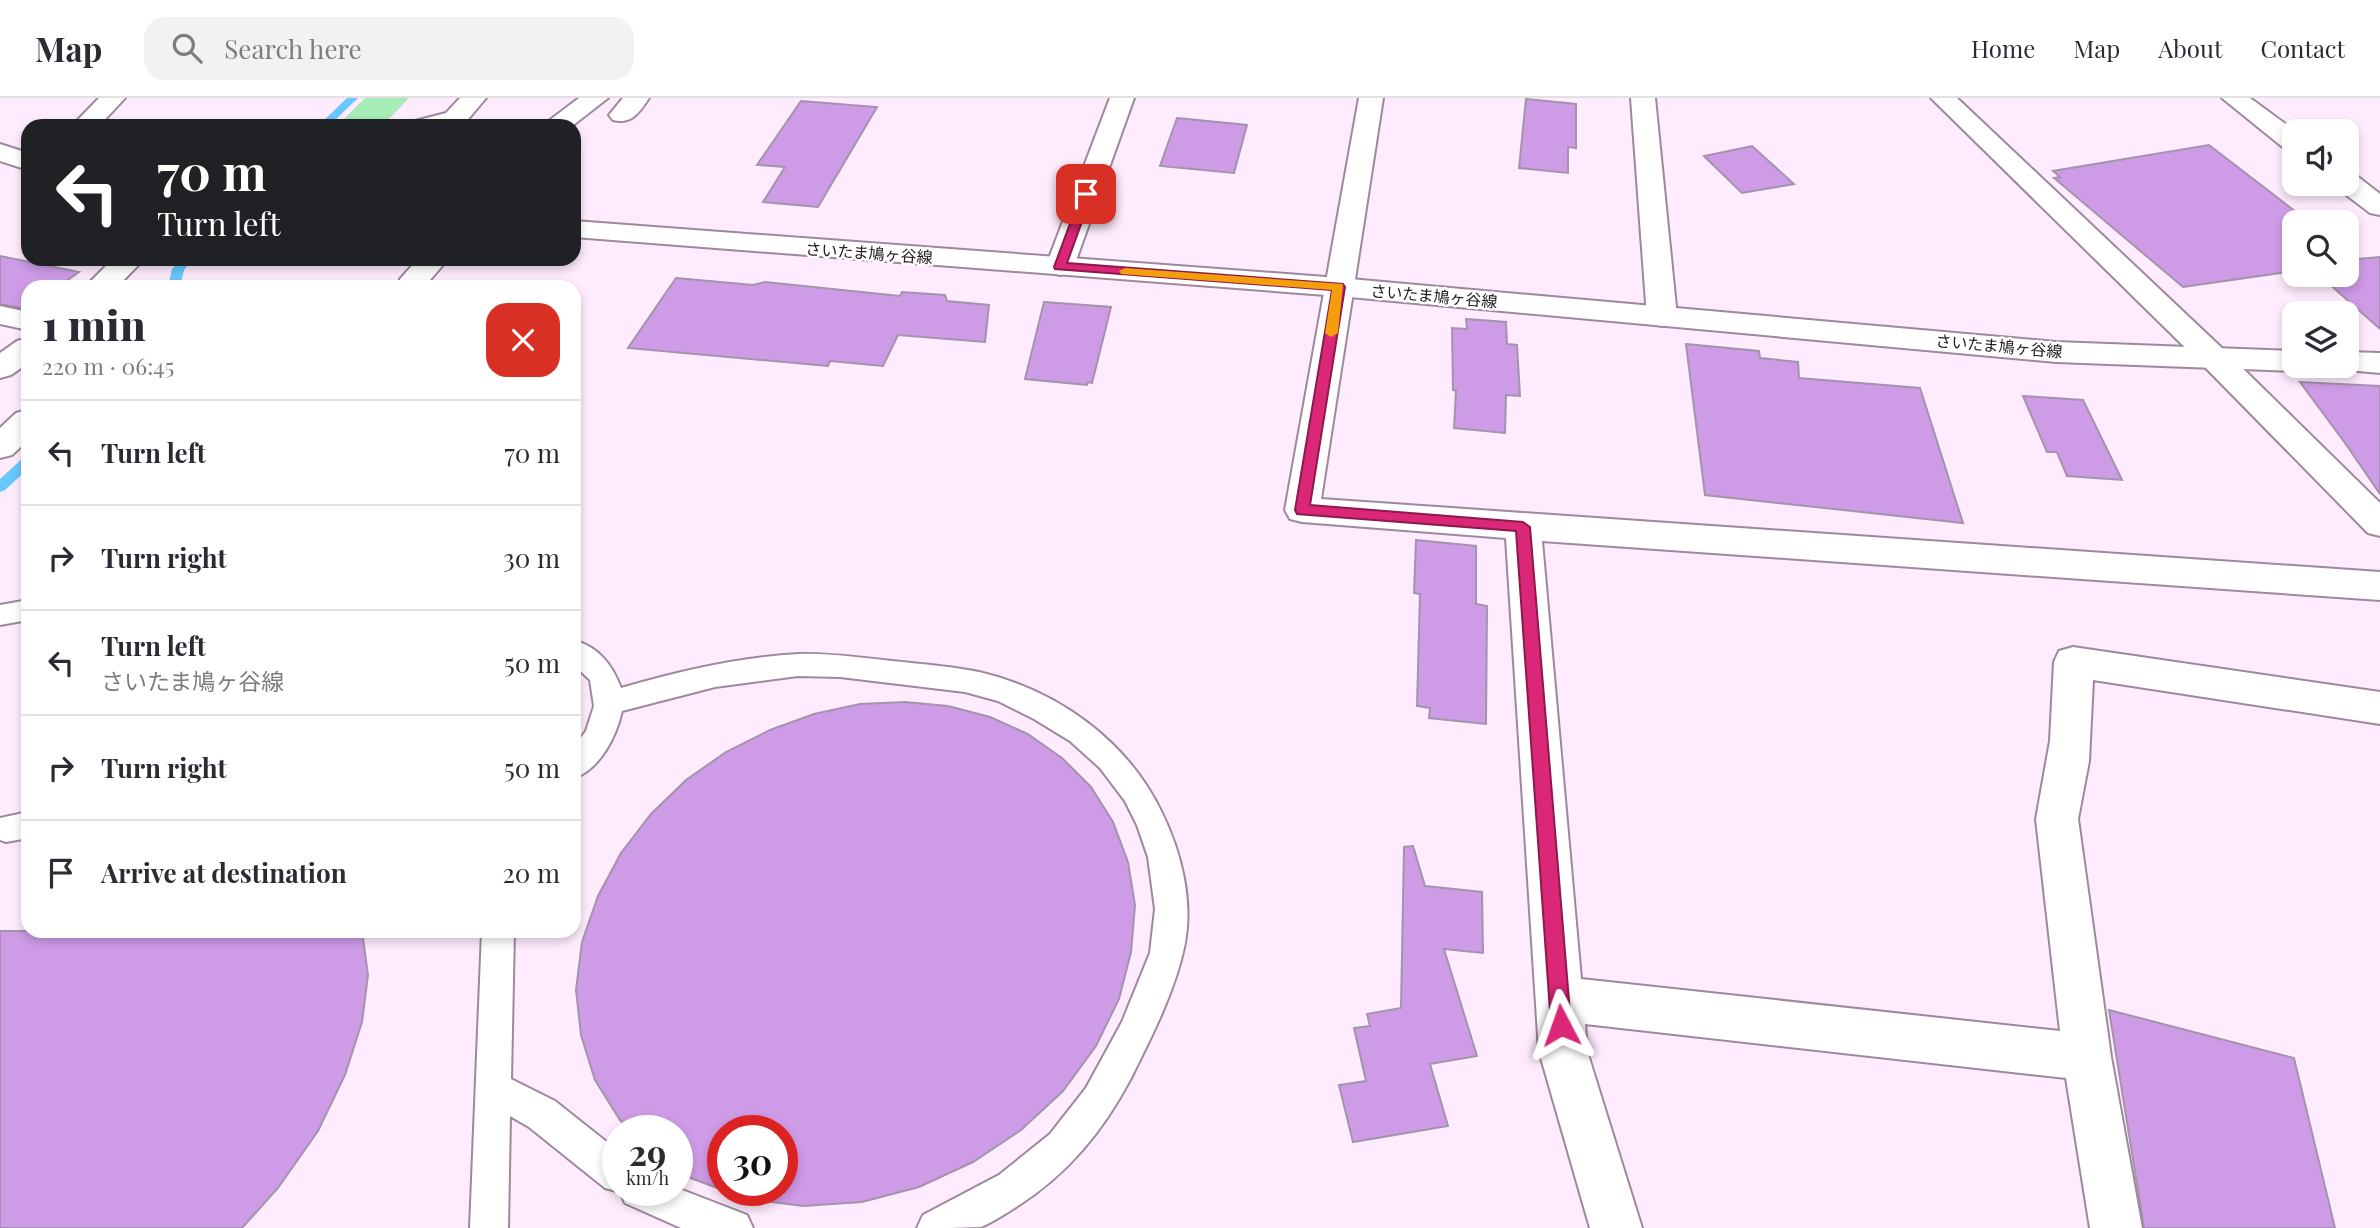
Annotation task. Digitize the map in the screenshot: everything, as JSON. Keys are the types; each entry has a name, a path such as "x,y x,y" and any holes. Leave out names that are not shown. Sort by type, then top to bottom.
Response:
{"street":[{"path":"92,119 113,98"},
{"path":"455,119 474,98"},
{"path":"565,119 596,98"},
{"path":"1060,267 1122,98"},
{"path":"1371,98 1302,510 2380,586"},
{"path":"1643,98 1662,317"},
{"path":"1943,98 2214,358 2380,524"},
{"path":"2234,98 2282,134"},
{"path":"0,152 21,160"},
{"path":"2359,191 2380,207"},
{"name":"さいたま鳩ヶ谷線","path":"581,230 1339,287 2056,352 2282,361"},
{"path":"108,280 122,266"},
{"path":"415,280 427,266"},
{"path":"0,315 21,320"},
{"path":"0,368 21,353"},
{"path":"2359,362 2380,363"},
{"path":"0,447 21,428"},
{"path":"1523,527 1563,1051 1616,1228"},
{"path":"2116,1228 2087,1057 2057,819 2067,783 2074,715 2073,662 2380,708"},
{"path":"1559,999 2087,1057"}],"lane":[{"path":"0,615 21,611"},
{"path":"581,655 598,668 607,684 609,703 605,723 594,744 581,758"},
{"path":"609,703 694,682 762,670 822,665 990,686 1042,708 1079,729 1109,754 1137,791 1156,829 1170,888 1169,940 1143,1017 1114,1075 1077,1131 1029,1176 954,1223"},
{"path":"489,1228 498,938"},
{"path":"494,1088 542,1114 602,1162"},
{"path":"674,1206 734,1228"}],"green space":[{"path":"365,98 409,98 389,119 344,119"}],"building":[{"path":"1526,99 1576,104 1576,148 1568,147 1568,173 1519,168"},
{"path":"801,101 877,107 818,207 763,202 785,167 757,165"},
{"path":"1177,118 1247,125 1234,173 1160,166"},
{"path":"2209,145 2293,210 2282,210 2282,273 2183,287 2054,178 2060,177 2053,171"},
{"path":"1752,146 1794,184 1742,193 1704,156"},
{"path":"0,256 21,260 21,266 49,266 79,272 68,280 21,280 21,308 0,304"},
{"path":"2380,257 2380,329 2359,310 2359,301 2348,301 2333,287 2359,287 2359,259"},
{"path":"676,278 753,285 765,282 900,296 902,292 945,295 947,301 989,305 985,342 898,335 883,366 830,361 828,366 628,348"},
{"path":"1044,302 1111,307 1092,383 1088,382 1087,385 1025,379"},
{"path":"1466,319 1506,322 1507,344 1517,345 1520,396 1506,395 1505,433 1454,428 1456,391 1453,390 1452,328 1467,329"},
{"path":"1686,344 1759,351 1760,358 1798,362 1799,378 1920,388 1963,523 1705,495"},
{"path":"2300,382 2380,386 2380,494 2345,443"},
{"path":"2023,396 2083,400 2122,480 2067,476 2057,452 2047,452"},
{"path":"1416,540 1476,546 1476,604 1487,606 1486,724 1429,718 1430,708 1417,706 1420,594 1414,593"},
{"path":"905,702 948,706 990,717 1028,734 1062,758 1091,787 1113,822 1128,862 1135,905 1131,952 1119,999 1096,1046 1063,1091 1021,1130 973,1162 919,1187 862,1202 803,1206 798,1205 798,1115 707,1115 707,1184 693,1179 693,1115 617,1115 595,1080 581,1035 576,990 582,942 598,896 621,853 651,814 686,780 726,752 770,730 814,714 860,704"},
{"path":"1413,846 1425,886 1482,892 1483,953 1444,949 1477,1056 1430,1064 1448,1126 1353,1142 1339,1085 1366,1081 1354,1028 1370,1026 1367,1014 1401,1008 1404,847"},
{"path":"0,931 21,931 21,938 363,938 368,975 362,1022 345,1075 318,1131 278,1188 242,1228 0,1228"},
{"path":"2109,1010 2294,1058 2335,1228 2144,1228"}],"waterway":[{"path":"330,119 353,98"},
{"path":"176,280 181,266"},
{"path":"0,487 21,468"}],"slow traffic":[{"path":"1125,271 1339,287 1331,333"}],"route":[{"path":"1086,194 1060,267 1339,287 1302,510 1523,527 1561,1025"}]}
